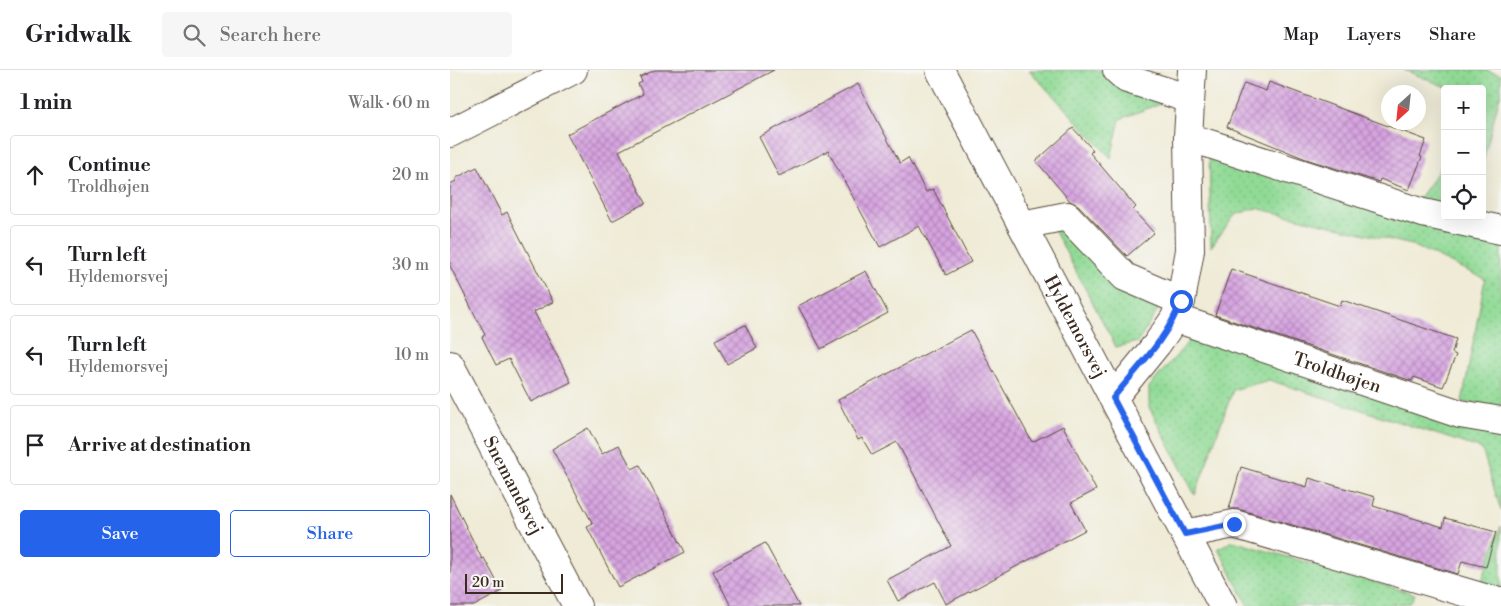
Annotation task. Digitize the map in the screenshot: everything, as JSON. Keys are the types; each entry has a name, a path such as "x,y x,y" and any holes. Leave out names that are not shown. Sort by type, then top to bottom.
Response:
{"street":[{"path":"450,133 573,70"},
{"name":"Hyldemorsvej","path":"940,70 1223,606"},
{"path":"1117,70 1127,79 1190,99"},
{"path":"1113,398 1157,344 1178,310 1190,250 1188,137 1192,70"},
{"path":"1188,137 1423,213 1501,230"},
{"path":"1022,225 1067,216 1125,277 1178,310"},
{"name":"Troldhøjen","path":"1178,310 1460,414 1501,421"},
{"name":"Snemandsvej","path":"450,365 577,606"},
{"path":"1185,534 1234,524 1484,598 1501,600"}],"green space":[{"path":"1029,70 1102,70 1121,86 1167,101 1120,119 1111,158"},
{"path":"1404,70 1484,70 1501,75 1501,95 1486,150 1486,85 1441,85"},
{"path":"1209,146 1441,218 1441,220 1501,237 1501,408 1462,402 1485,279 1412,245 1256,208 1235,215 1211,247"},
{"path":"1441,164 1441,209 1416,202"},
{"path":"1051,224 1119,281 1159,308 1138,342 1116,347"},
{"path":"1196,333 1501,429 1501,511 1482,449 1269,380 1233,390 1195,495 1149,407 1149,387"},
{"path":"1501,526 1501,590 1480,586"},
{"path":"1233,541 1415,594 1410,603 1376,606 1248,606 1218,548"}],"building":[{"path":"655,70 774,70 619,151 646,203 612,221 567,134 643,94 638,84 642,82 640,77"},
{"path":"1269,82 1381,123 1381,130 1399,130 1426,140 1420,156 1422,157 1409,190 1380,179 1379,182 1306,159 1227,127 1244,83 1266,91"},
{"path":"858,84 900,163 908,158 926,192 933,189 971,262 946,275 919,226 880,247 828,151 779,176 759,137"},
{"path":"1073,128 1093,150 1090,153 1136,207 1133,210 1154,233 1127,256 1078,205 1070,201 1036,161"},
{"path":"477,167 502,215 507,212 553,302 534,312 571,382 531,402 509,359 496,365 482,337 485,335 450,266 450,184 456,181 456,178"},
{"path":"1231,269 1340,306 1342,300 1456,339 1452,353 1456,355 1443,387 1414,377 1412,381 1215,315"},
{"path":"866,271 888,313 821,349 798,306"},
{"path":"745,325 757,348 727,364 715,340"},
{"path":"971,330 1032,442 1063,426 1096,490 1071,503 1085,530 946,604 935,582 898,601 887,580 951,546 897,442 872,455 862,438 858,440 838,400"},
{"path":"588,428 602,454 619,445 632,469 640,465 685,552 618,587 587,527 593,524 552,449"},
{"path":"1241,467 1307,487 1309,478 1375,497 1373,506 1443,527 1445,518 1496,532 1486,567 1462,561 1458,574 1238,509 1229,509"},
{"path":"450,494 482,559 484,558 502,591 474,606 450,606"},
{"path":"765,543 799,606 731,606 713,571"}],"route":[{"path":"1181,301 1175,318 1157,344 1113,398 1185,534 1234,524"}]}
